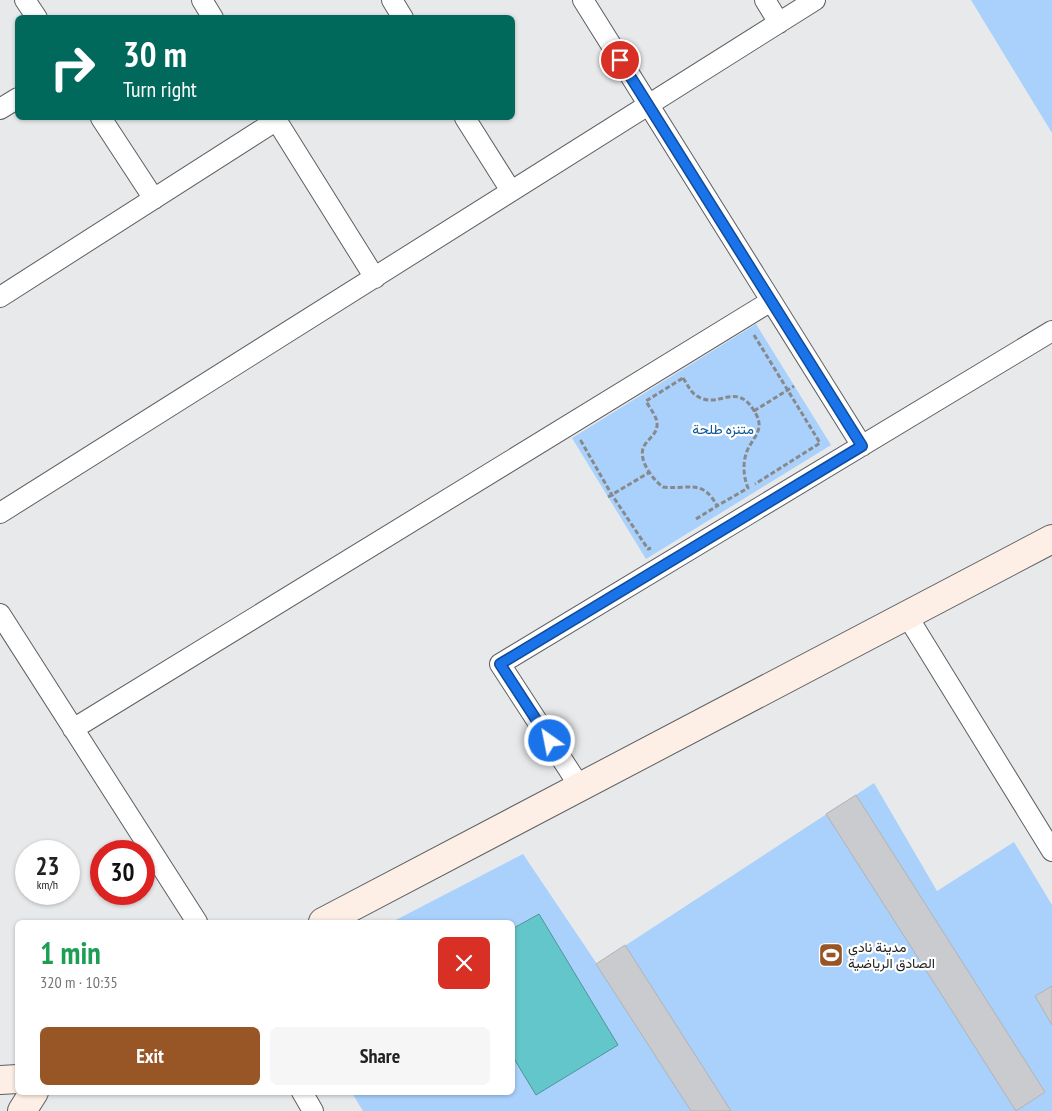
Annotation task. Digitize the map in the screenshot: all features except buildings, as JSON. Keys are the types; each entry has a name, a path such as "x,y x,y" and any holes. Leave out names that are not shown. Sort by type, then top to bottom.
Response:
{"street":[{"path":"25,0 35,15"},
{"path":"202,0 211,15"},
{"path":"392,0 401,15"},
{"path":"583,0 862,446"},
{"path":"766,0 779,22"},
{"path":"0,513 815,0"},
{"path":"0,109 15,100"},
{"path":"102,120 154,199"},
{"path":"0,297 274,120"},
{"path":"277,120 374,278"},
{"path":"466,120 511,192"},
{"path":"73,729 772,301"},
{"path":"580,786 500,664 1052,331"},
{"path":"327,920 906,614 1052,539"},
{"path":"0,614 196,920"},
{"path":"906,614 1052,851"},
{"path":"0,1080 15,1079"},
{"path":"22,1111 32,1095"},
{"path":"304,1095 314,1111"}],"path":[{"path":"689,524 820,443 753,335"},
{"path":"638,406 691,373"},
{"path":"684,378 692,392 703,399 738,396 744,398 754,411 760,424 757,437 746,455 744,474 748,488"},
{"path":"754,411 794,386"},
{"path":"646,401 654,414 657,426 655,433 644,446 642,452 643,460 650,472 663,487 693,486 701,488 708,493 717,506"},
{"path":"590,436 581,441 610,496 648,549 656,544"},
{"path":"610,496 650,472"}],"green space":[{"path":"971,0 1052,0 1052,133"},
{"name":"متنزه طلحة","path":"756,324 831,445 646,559 572,438"},
{"name":"مدينة نادي الصادق الرياضية","path":"874,783 937,891 1014,842 1052,905 1052,1111 363,1111 353,1095 515,1095 515,920 396,920 523,854 597,964"}],"shaded area":[{"path":"539,914 618,1045 536,1095 515,1060 515,927"}],"place":[{"name":"مدينة نادي الصادق الرياضية","path":"831,955"}],"route":[{"path":"550,741 500,664 862,446 620,60"}]}
